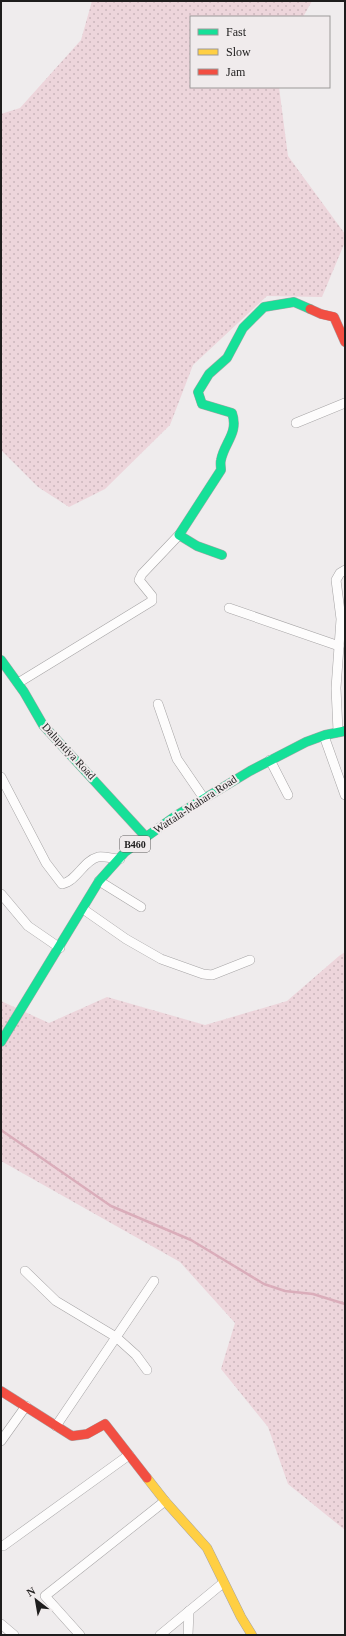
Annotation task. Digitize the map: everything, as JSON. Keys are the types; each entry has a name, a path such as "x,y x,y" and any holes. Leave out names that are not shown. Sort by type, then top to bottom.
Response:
{"street":[{"path":"18,683 152,601 152,596 139,580 142,574 180,535 221,470 221,460 232,435 235,421 232,413 202,404 198,392 209,374 227,358 243,328 264,307 294,302 321,314 334,317 345,342"},
{"path":"296,423 345,404"},
{"path":"180,535 197,546 222,555"},
{"path":"342,731 336,688 341,619 336,580 340,573 345,570"},
{"path":"230,608 339,646"},
{"name":"Dalupitiya Road","path":"1,660 18,683 43,725 145,836"},
{"path":"158,704 177,759 203,797"},
{"name":"Wattala-Mahara Road","path":"1,1042 60,948 99,881 125,852 145,836 203,797 241,775 288,750 324,736 342,731"},
{"path":"324,736 345,795"},
{"path":"270,760 288,796"},
{"path":"1,777 46,863 62,884 68,883 90,861 98,857 120,859"},
{"path":"99,881 141,907"},
{"path":"1,894 28,926 60,948"},
{"path":"83,909 126,939 161,959 203,974 212,975 250,960"},
{"path":"25,1271 56,1301 116,1338 136,1355 147,1370"},
{"path":"56,1426 154,1281"},
{"path":"1,1391 72,1436 87,1434 105,1424 165,1501 207,1548 223,1583 252,1635"},
{"path":"1,1441 26,1406"},
{"path":"4,1546 129,1455"},
{"path":"80,1635 45,1596 165,1501"},
{"path":"160,1635 223,1583"},
{"path":"188,1635 189,1611"},
{"path":"1,1625 14,1635"}],"shaded area":[{"path":"92,1 312,1 304,16 190,16 190,88 279,88 288,156 345,234 345,242 322,297 267,296 193,365 170,425 105,489 69,507 38,487 1,450 1,114 20,108 81,40"},
{"path":"345,952 345,1530 288,1484 268,1427 221,1369 235,1323 180,1262 1,1161 1,1001 49,1023 107,997 205,1025 287,1001"}],"waterway":[{"path":"1,1130 111,1206 191,1240 264,1284 285,1291 313,1294 345,1304"}],"traffic: fast":[{"path":"222,555 197,546 179,535 221,470 223,454 234,426 232,413 202,404 198,392 209,374 227,358 243,328 264,307 294,302 310,309"},
{"path":"1,660 24,692 43,725 145,836"},
{"path":"1,1042 99,881 125,852 177,815 250,771 306,742 325,735 345,731"}],"traffic: slow":[{"path":"147,1478 165,1501 207,1548 241,1617 252,1635"}],"traffic: jam":[{"path":"310,309 321,314 334,317 345,342"},
{"path":"1,1391 72,1436 87,1434 105,1424 147,1478"}]}
